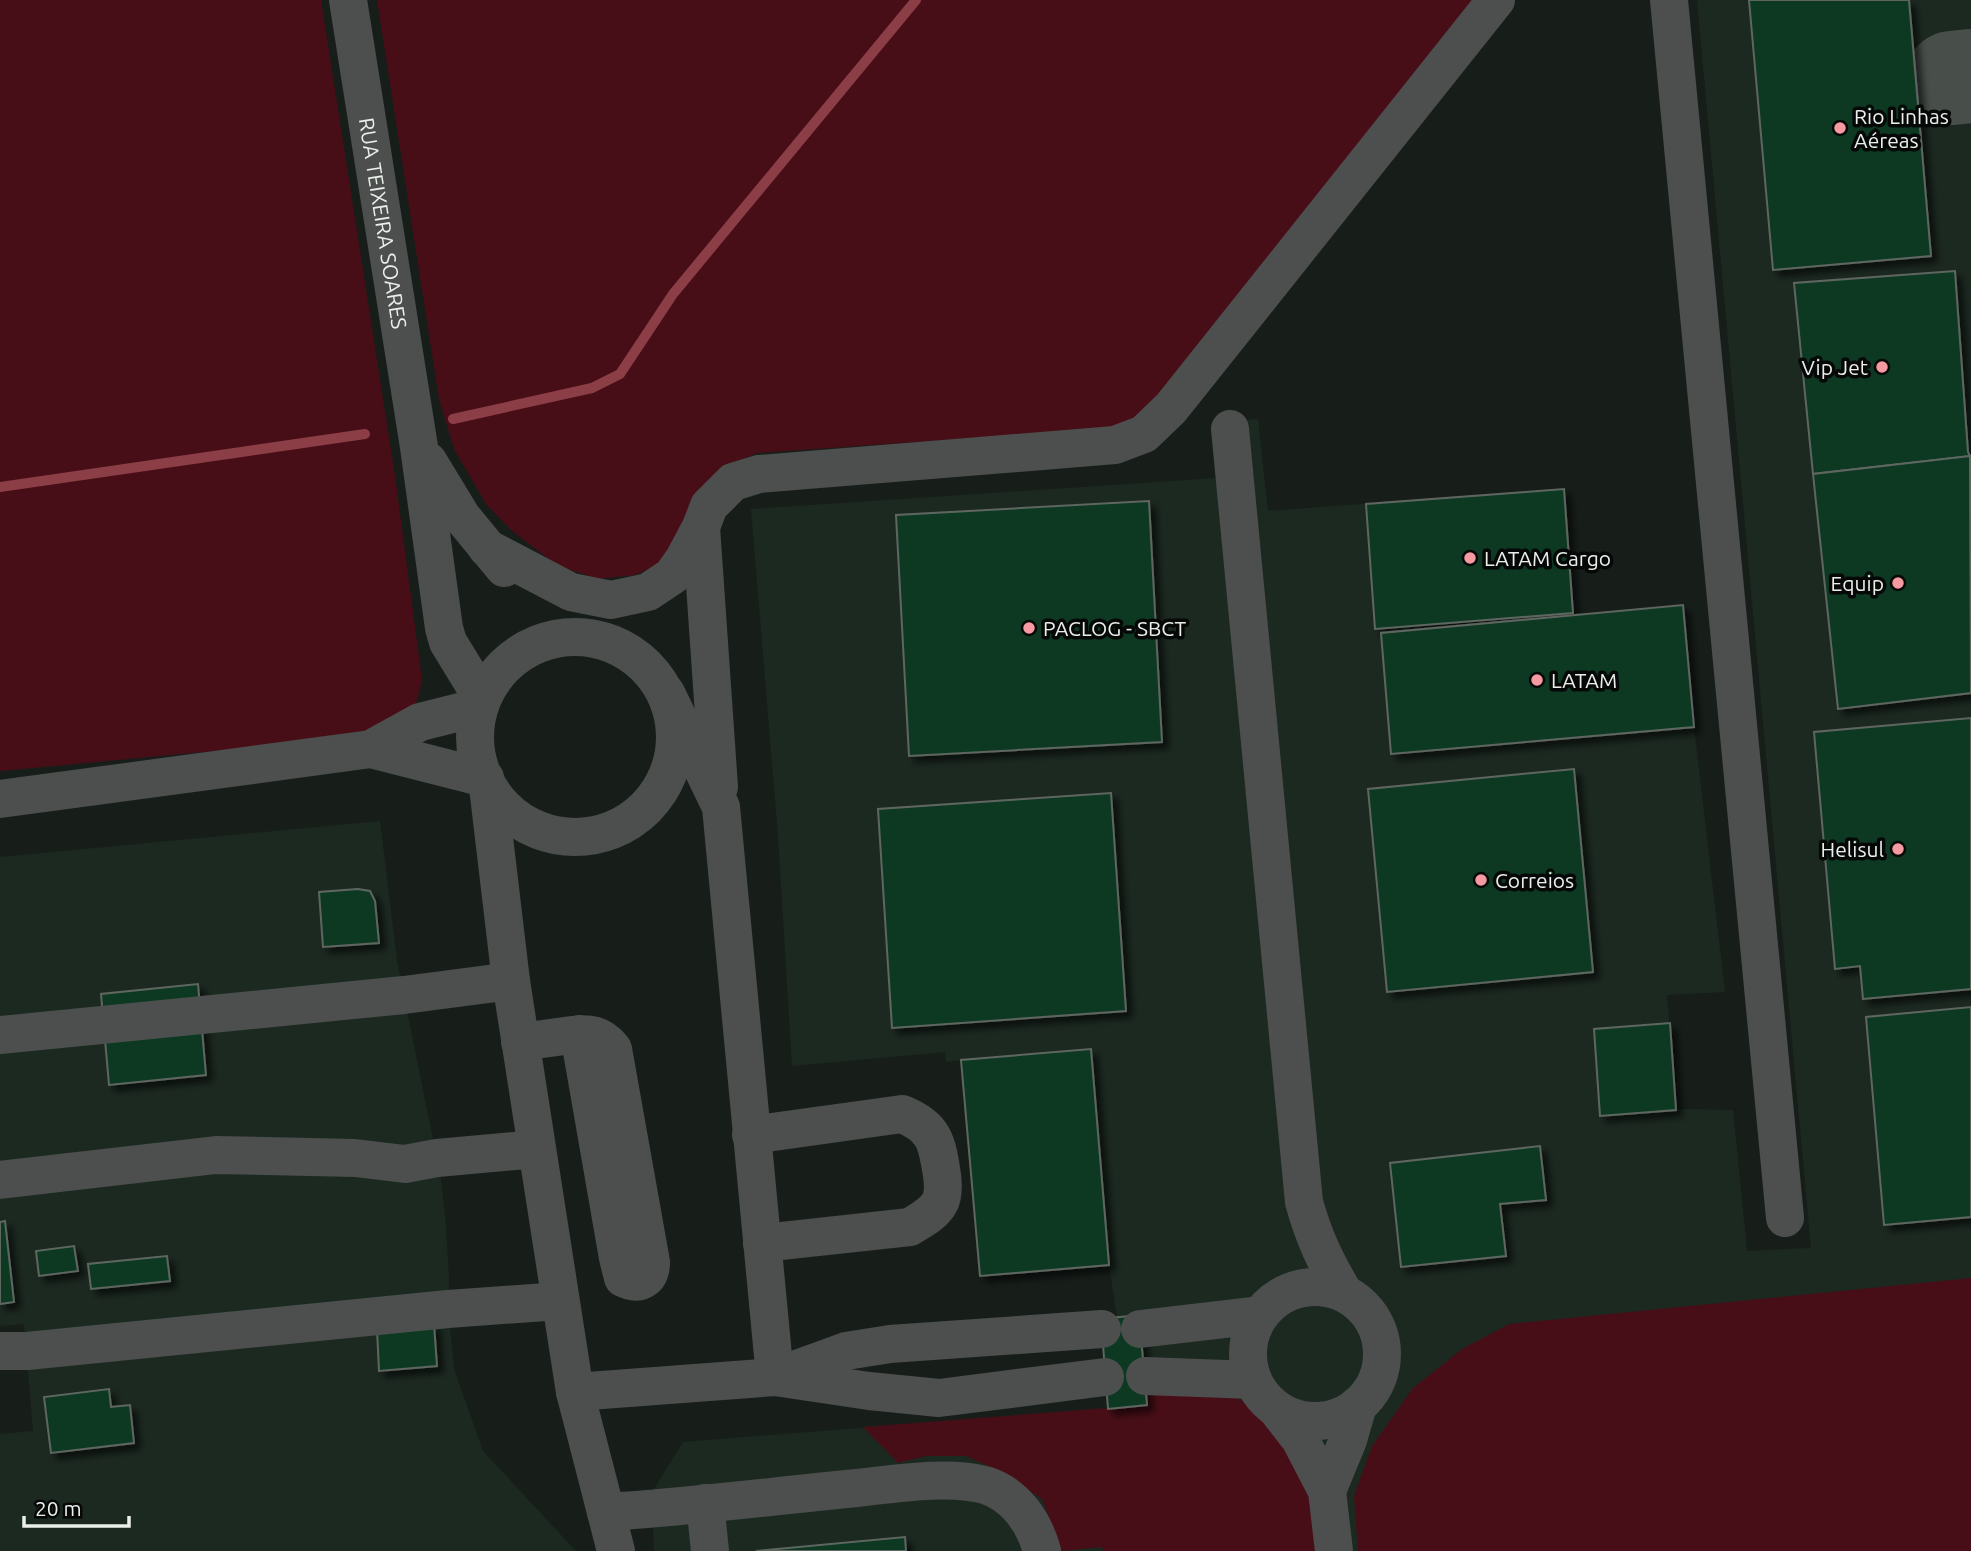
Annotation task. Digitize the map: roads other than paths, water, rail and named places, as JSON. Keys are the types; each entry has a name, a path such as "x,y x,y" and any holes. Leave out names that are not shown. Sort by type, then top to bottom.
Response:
{"street":[{"name":"RUA TEIXEIRA SOARES","path":"348,0 419,447 444,628 448,642 479,702"},
{"path":"487,548 571,592 611,600 648,592 673,576 701,527 709,506 733,482 760,474 1115,445 1144,434 1171,408 1496,0"},
{"path":"1669,0 1785,1218"},
{"path":"1230,429 1304,1202 1313,1235 1344,1293"},
{"name":"RUA TEIXEIRA SOARES","path":"419,447 462,517 514,579 596,639"},
{"path":"701,527 720,807 775,1377"},
{"path":"616,1551 575,1392 511,981 486,782 477,755 479,702 487,685 506,665 533,647 564,638 596,639 625,650 649,669 666,694 720,807"},
{"path":"371,749 486,782 509,814 538,831 571,838 606,833 636,817 659,792 673,761 675,727 666,694"},
{"path":"0,799 371,749 421,722 479,702"},
{"path":"0,1035 404,995 511,981"},
{"path":"520,1042 579,1034 589,1033 601,1038 613,1049 651,1262 650,1273 639,1282 623,1279 579,1034"},
{"path":"751,1135 902,1114 918,1120 938,1146 943,1186 940,1202 928,1216 910,1227 762,1243"},
{"path":"0,1180 216,1155 355,1158 405,1164 437,1158 537,1149"},
{"path":"1304,1202 1292,1260 1250,1335 1248,1358 1253,1380 1263,1398 1279,1412 1300,1439 1328,1491 1334,1551"},
{"path":"1140,1329 1268,1306 1298,1289 1321,1286 1344,1293 1363,1306 1376,1325 1381,1347 1380,1369 1372,1389 1359,1405 1341,1416 1320,1421 1299,1419 1279,1412"},
{"path":"0,1352 448,1309 560,1301"},
{"path":"775,1377 846,1351 890,1344 1102,1329"},
{"path":"1144,1376 1253,1380"},
{"path":"575,1392 775,1377 939,1398 1105,1377"},
{"path":"1328,1491 1359,1405"},
{"path":"606,1512 923,1481 969,1482 988,1486 1014,1502 1028,1517 1042,1551"},
{"path":"705,1503 710,1551"}],"waterway":[{"path":"453,419 592,388 620,374 673,294 916,0"},
{"path":"0,487 365,434"}],"place":[{"name":"Rio Linhas Aéreas","path":"1840,128"},
{"name":"Vip Jet","path":"1882,367"},
{"name":"LATAM Cargo","path":"1470,558"},
{"name":"Equip","path":"1898,583"},
{"name":"PACLOG - SBCT","path":"1029,628"},
{"name":"LATAM","path":"1537,680"},
{"name":"Helisul","path":"1898,849"},
{"name":"Correios","path":"1481,880"}]}
